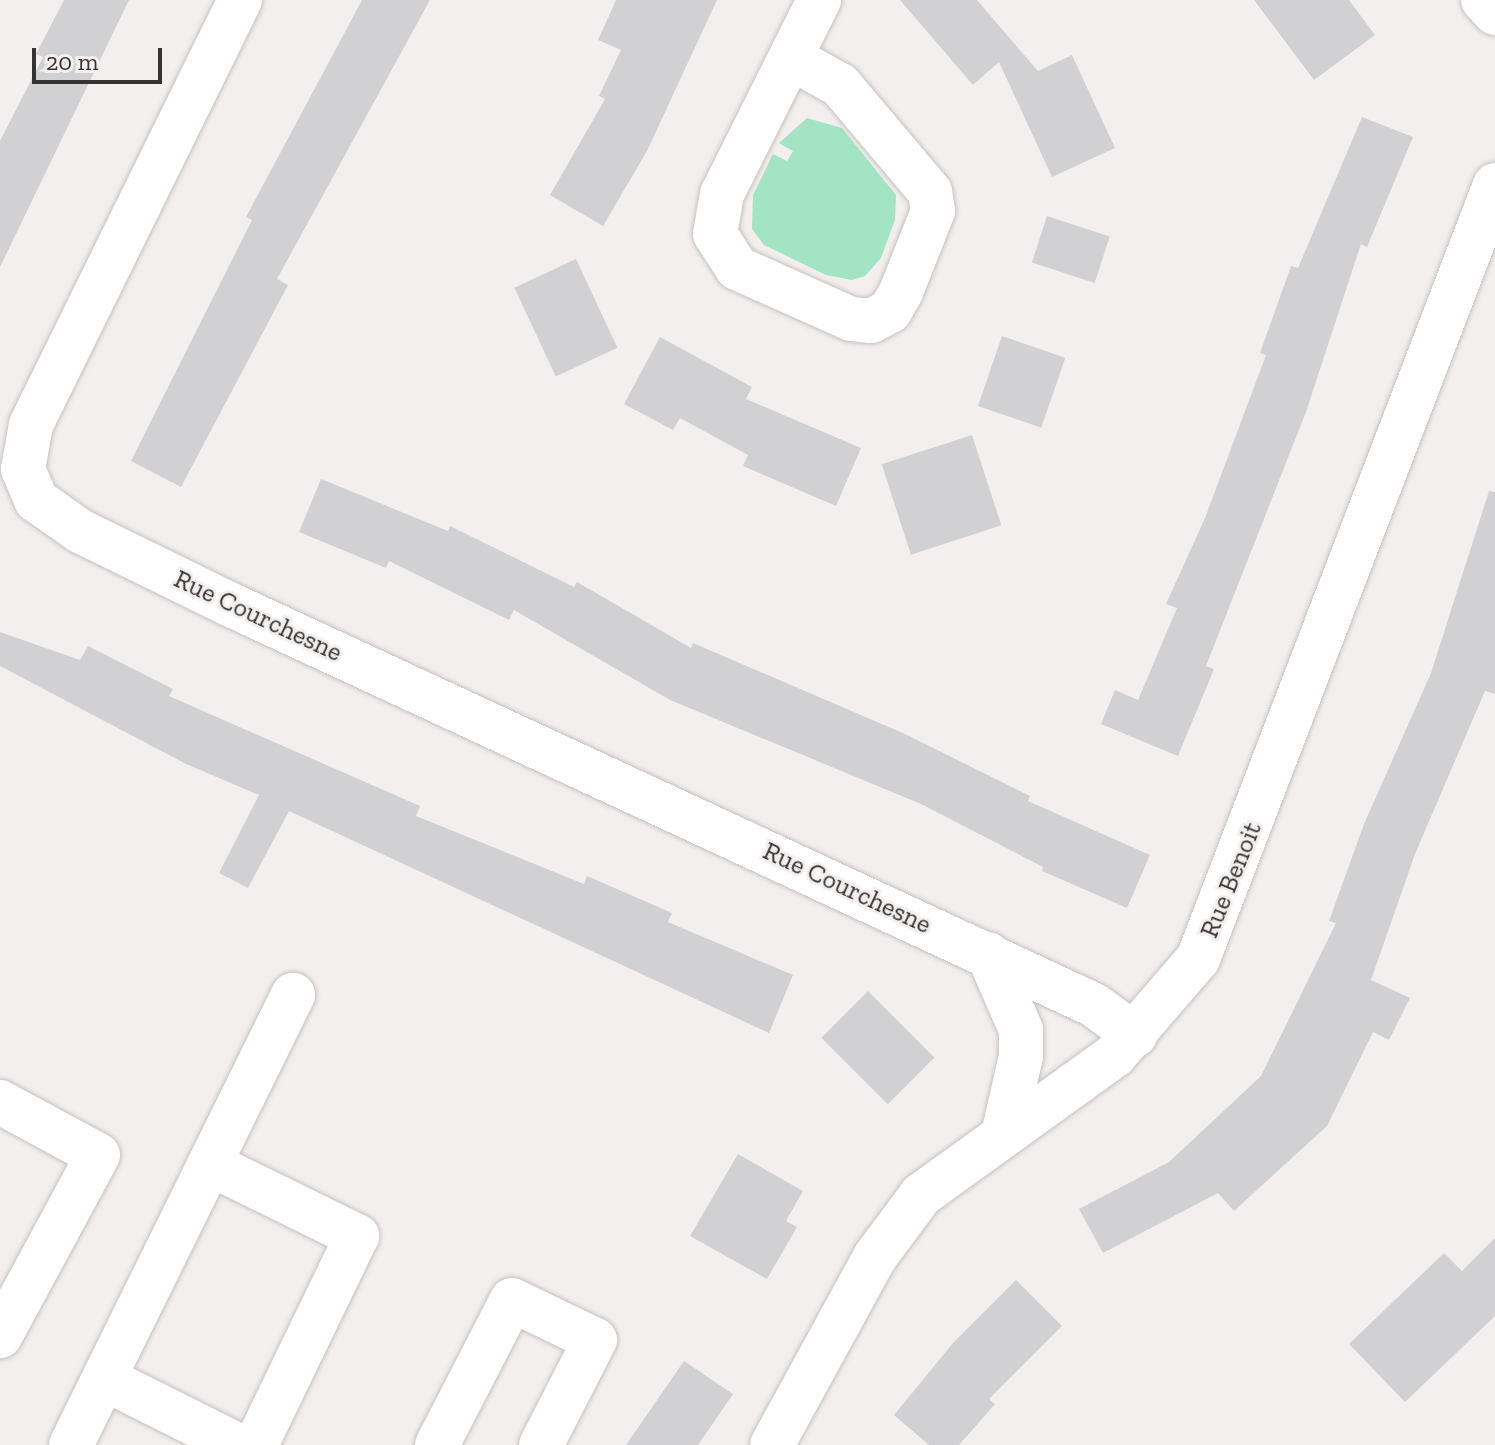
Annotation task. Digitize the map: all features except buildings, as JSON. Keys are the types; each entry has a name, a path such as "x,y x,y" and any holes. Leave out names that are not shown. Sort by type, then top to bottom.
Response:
{"street":[{"name":"Rue Courchesne","path":"240,0 31,425 23,469 36,500 80,531 229,604 988,954 1094,1005 1135,1035"},
{"path":"793,59 840,85 930,192 933,211 901,292 890,311 871,321 851,319 737,268 715,234 722,194 793,59 819,0"},
{"path":"1483,0 1495,13"},
{"name":"Rue Benoit","path":"772,1445 888,1235 921,1195 1064,1095 1135,1035 1181,985 1215,924 1495,185"},
{"path":"988,954 1021,1030 1021,1056 1003,1135"},
{"path":"71,1445 293,995"},
{"path":"0,1102 98,1155 0,1336"},
{"path":"210,1164 357,1236 256,1445"},
{"path":"437,1445 512,1300 595,1340 541,1445"},
{"path":"105,1379 237,1445"}],"green space":[{"path":"807,118 842,128 896,195 895,220 881,258 865,276 852,280 826,275 764,245 752,229 753,195 773,154 787,161 793,151 779,143"}]}
